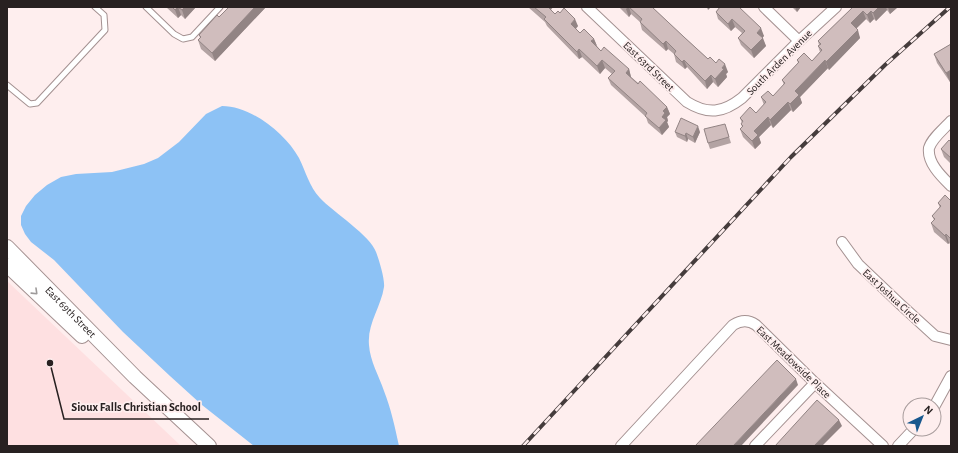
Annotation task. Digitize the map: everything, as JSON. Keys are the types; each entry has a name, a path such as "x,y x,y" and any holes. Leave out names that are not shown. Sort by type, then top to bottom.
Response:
{"main road":[{"name":"East 69th Street","path":"7,247 135,377 209,446"},
{"name":"East 69th Street","path":"7,265 88,342 135,377"}],"street":[{"name":"East 63rd Street","path":"587,7 687,102 708,111 718,110"},
{"path":"764,7 799,41"},
{"name":"South Arden Avenue","path":"718,110 733,105 742,98 799,41 836,7"},
{"path":"951,121 937,136 929,149 930,159 935,168 951,186"},
{"name":"East Joshua Circle","path":"842,242 858,264 935,336 951,340"},
{"name":"East Meadowside Place","path":"621,446 728,331 738,322 744,321 751,322 756,325 815,383 883,446"},
{"path":"939,397 951,376"},
{"path":"755,446 815,383"},
{"path":"898,446 906,437"}],"lane":[{"path":"7,85 30,104 37,103 105,30 104,15 95,7"},
{"path":"146,7 174,34 183,39 192,37 220,7"}],"shaded area":[{"path":"7,281 181,446 7,446"}],"water":[{"path":"222,106 233,107 255,116 285,139 299,158 310,184 320,198 360,232 373,246 383,275 384,287 370,330 369,345 373,363 391,411 399,446 254,446 202,405 170,376 123,332 54,260 31,242 25,234 21,225 21,216 26,206 35,195 47,185 61,177 76,174 112,172 144,164 158,158 179,142 206,114"}],"building":[{"path":"178,7 185,7 182,10"},
{"path":"229,7 255,7 212,53 198,40 201,37 199,35 217,15 219,17"},
{"path":"534,7 548,7 555,14 558,11 560,13 564,8 575,19 571,24 580,33 584,29 594,39 591,41 601,51 604,47 629,69 626,73 638,84 640,81 667,107 663,111 665,113 662,117 666,120 659,128 645,116 647,113 608,78 615,71 602,60 597,66 579,49 577,52 544,19 546,17"},
{"path":"629,7 652,7 708,59 710,57 716,63 719,59 725,64 722,68 724,69 715,79 711,75 705,81 684,60 682,62 674,54 676,51 666,41 663,44 640,22 642,19"},
{"path":"720,7 739,7 761,28 757,33 763,38 751,50 738,38 745,31 732,19 728,24 716,12"},
{"path":"853,7 879,7 873,13 871,11 867,15 863,11 851,23 858,30 826,62 825,60 795,91 799,95 790,104 788,102 770,120 768,117 754,131 758,135 752,141 740,129 743,126 741,124 743,121 740,118 750,107 756,113 766,102 761,97 768,91 773,96 785,83 782,80 799,62 797,60 804,53 812,61 822,50 818,46 821,44 818,41"},
{"path":"951,44 951,70 946,73 934,54"},
{"path":"681,118 698,126 693,137 686,133 685,136 675,132"},
{"path":"725,124 729,137 708,143 704,129"},
{"path":"949,140 951,142 951,158 941,149"},
{"path":"945,195 951,201 951,239 946,234 945,236 931,223 935,219 932,216 941,206 938,203"},
{"path":"777,360 796,379 733,446 695,446"},
{"path":"817,400 839,420 814,446 775,446"}],"railway":[{"path":"523,446 791,157 885,65 950,7"}],"place":[{"name":"Sioux Falls Christian School","path":"50,363"}]}
